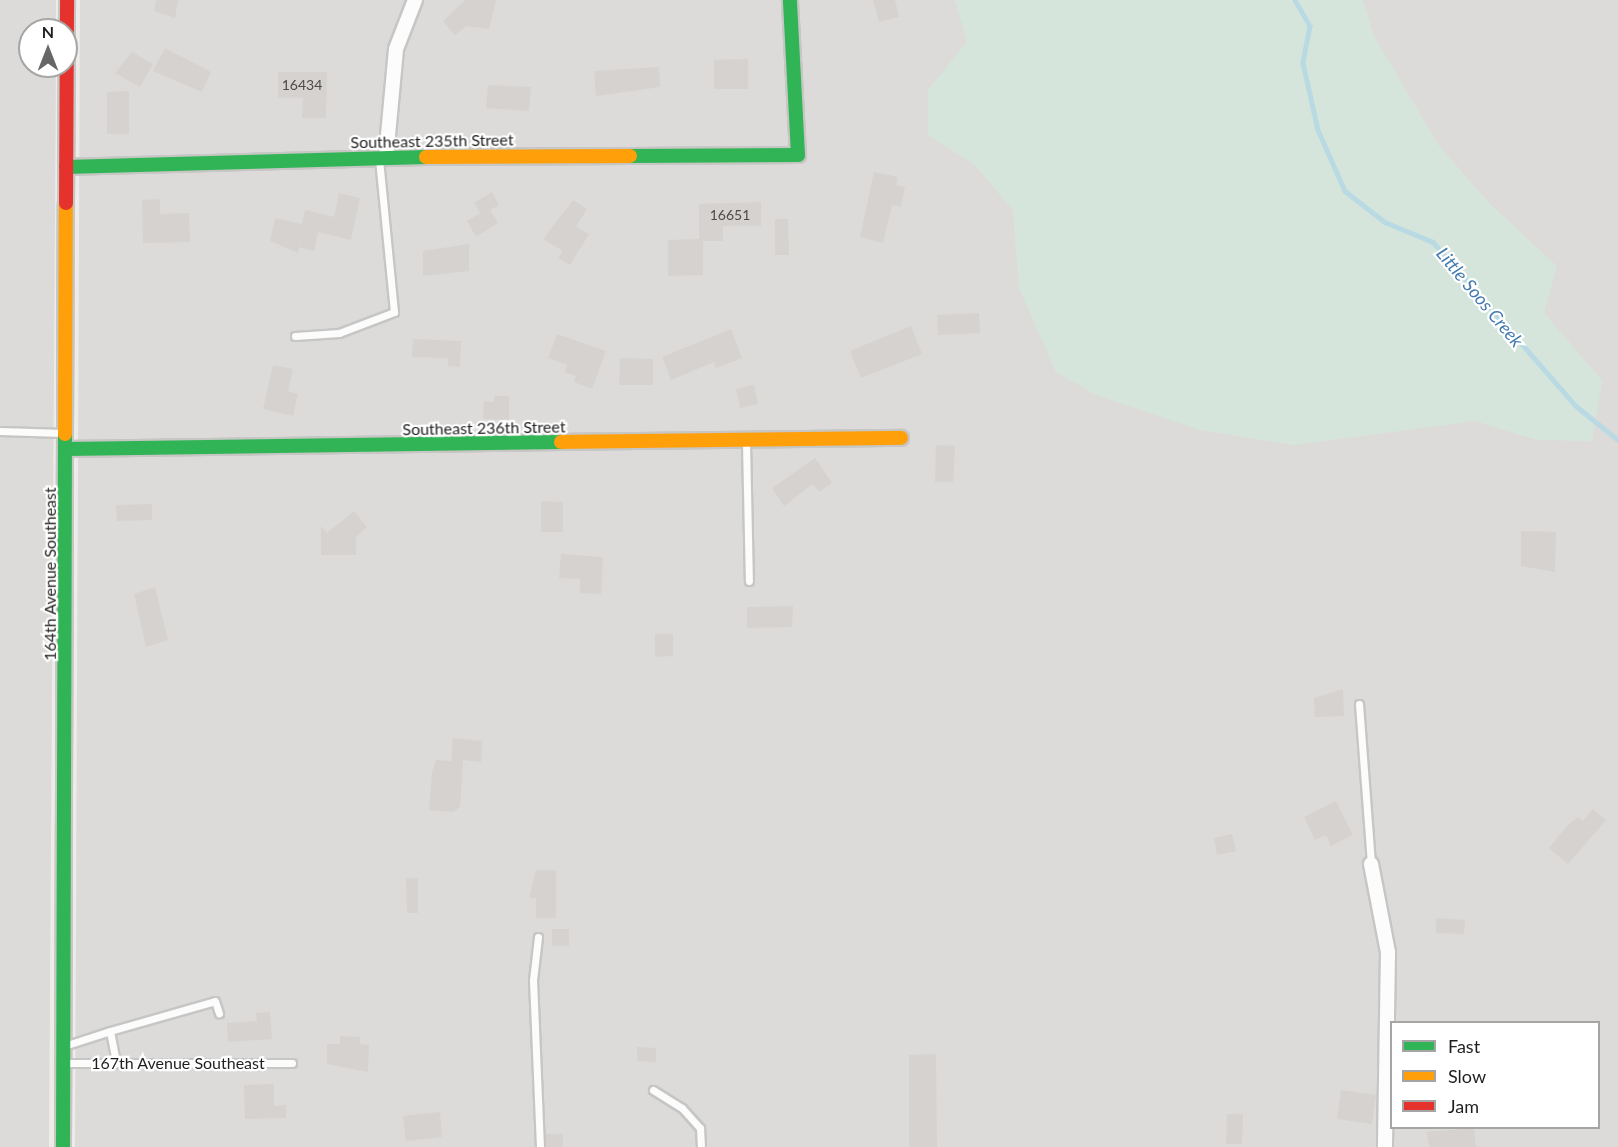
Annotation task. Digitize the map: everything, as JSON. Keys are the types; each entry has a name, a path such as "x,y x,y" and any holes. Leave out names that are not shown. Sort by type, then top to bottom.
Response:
{"street":[{"name":"164th Avenue Southeast","path":"63,1147 67,0"},
{"path":"382,157 396,49 415,0"},
{"name":"Southeast 235th Street","path":"66,167 382,157 798,154 790,0"},
{"name":"Southeast 236th Street","path":"66,449 746,442 901,438"},
{"path":"1371,864 1388,952 1385,1147"}],"lane":[{"path":"295,336 339,333 394,312 382,157"},
{"path":"0,431 66,433"},
{"path":"746,442 749,581"},
{"path":"1359,704 1371,864"},
{"path":"538,937 533,980 540,1147"},
{"path":"64,1045 215,1000 219,1013"},
{"path":"110,1031 116,1062"},
{"name":"167th Avenue Southeast","path":"64,1062 292,1063"},
{"path":"653,1090 682,1108 700,1128 701,1147"}],"shaded area":[{"path":"0,0 56,0 56,18 18,18 18,78 56,78 49,1147 0,1147"},
{"path":"80,0 1618,0 1618,1147 75,1147"},
{"path":"955,0 1363,0 1374,36 1439,146 1491,205 1557,266 1544,313 1602,380 1592,441 1537,440 1475,421 1294,445 1200,430 1096,395 1056,372 1019,288 1013,210 974,164 928,135 928,90 967,42"}],"building":[{"path":"156,0 178,0 175,18 154,11"},
{"path":"465,0 496,0 489,29 466,26 455,35 443,21"},
{"path":"873,0 895,0 899,17 879,22"},
{"path":"165,48 211,72 202,92 153,71"},
{"path":"132,52 153,64 140,87 115,73"},
{"path":"748,59 748,89 714,89 714,60"},
{"path":"659,67 660,87 596,96 594,71"},
{"path":"278,72 327,72 326,118 302,118 303,98 278,98"},
{"path":"488,85 531,87 529,111 486,108"},
{"path":"129,91 129,134 107,134 107,92"},
{"path":"874,172 898,177 896,185 905,187 901,207 892,205 883,243 860,237"},
{"path":"492,192 499,205 490,210 498,223 476,237 467,221 480,213 474,203"},
{"path":"339,193 360,198 351,240 318,232 314,251 299,247 298,253 270,241 275,218 302,224 305,210 334,217"},
{"path":"160,199 160,214 189,213 190,242 143,243 142,200"},
{"path":"573,200 587,209 576,227 589,234 570,265 558,258 563,251 543,239"},
{"path":"761,202 761,226 723,226 723,241 703,241 703,275 668,276 668,240 699,239 699,204"},
{"path":"775,219 788,219 789,255 775,255"},
{"path":"469,244 469,271 423,276 423,251"},
{"path":"979,313 980,333 938,335 937,315"},
{"path":"911,326 922,354 861,378 850,351"},
{"path":"731,329 742,358 716,368 714,362 671,380 662,357"},
{"path":"557,334 606,351 592,389 574,382 576,376 565,372 567,365 548,358"},
{"path":"413,339 461,341 460,367 448,366 448,358 412,357"},
{"path":"620,358 653,359 653,385 619,385"},
{"path":"273,365 293,369 288,391 298,394 293,416 263,409"},
{"path":"754,385 758,404 740,408 736,389"},
{"path":"494,396 509,396 509,420 483,419 484,401 494,402"},
{"path":"936,445 955,446 953,482 935,482"},
{"path":"815,458 832,483 819,492 813,484 784,506 772,488"},
{"path":"541,501 563,502 563,532 541,532"},
{"path":"152,504 152,520 117,521 116,505"},
{"path":"354,511 367,527 356,537 356,555 321,555 321,526 327,533"},
{"path":"1521,531 1556,532 1555,572 1521,566"},
{"path":"561,554 603,557 601,594 580,593 580,579 559,578"},
{"path":"155,587 168,640 146,647 134,594"},
{"path":"793,606 792,627 747,628 747,607"},
{"path":"655,634 673,634 673,656 655,657"},
{"path":"1343,689 1344,716 1315,717 1314,698"},
{"path":"453,738 482,741 481,762 463,760 460,807 453,812 429,810 432,772 436,760 451,761"},
{"path":"1336,801 1353,835 1331,846 1326,835 1315,840 1304,817"},
{"path":"1593,809 1606,820 1568,864 1549,848 1568,825 1578,817 1583,821"},
{"path":"1232,834 1236,851 1217,855 1214,838"},
{"path":"536,870 556,870 556,918 536,918 536,898 529,898"},
{"path":"406,878 418,878 418,913 407,913"},
{"path":"1436,918 1465,920 1464,934 1436,933"},
{"path":"552,929 569,929 569,946 552,946"},
{"path":"270,1012 272,1039 228,1042 227,1023 257,1021 256,1013"},
{"path":"340,1036 360,1037 360,1044 369,1045 368,1072 327,1064 327,1044 340,1044"},
{"path":"637,1047 656,1048 656,1062 637,1061"},
{"path":"936,1054 937,1147 909,1147 909,1055"},
{"path":"274,1084 274,1106 286,1105 286,1118 245,1119 244,1085"},
{"path":"1341,1090 1376,1095 1372,1124 1337,1119"},
{"path":"440,1112 442,1137 406,1141 403,1116"},
{"path":"1227,1114 1243,1114 1242,1144 1226,1144"},
{"path":"1474,1129 1476,1147 1429,1147 1427,1132"},
{"path":"545,1134 563,1134 563,1147 546,1147"}],"waterway":[{"name":"Little Soos Creek","path":"1295,0 1310,26 1303,63 1318,130 1345,191 1385,222 1433,242 1575,405 1618,440"}],"traffic: fast":[{"path":"630,156 798,155 790,0"},
{"path":"66,167 426,157"},
{"path":"63,1147 65,434"},
{"path":"66,449 561,442"}],"traffic: slow":[{"path":"426,157 630,156"},
{"path":"65,434 66,203"},
{"path":"561,442 901,438"}],"traffic: jam":[{"path":"66,203 67,0"}]}
